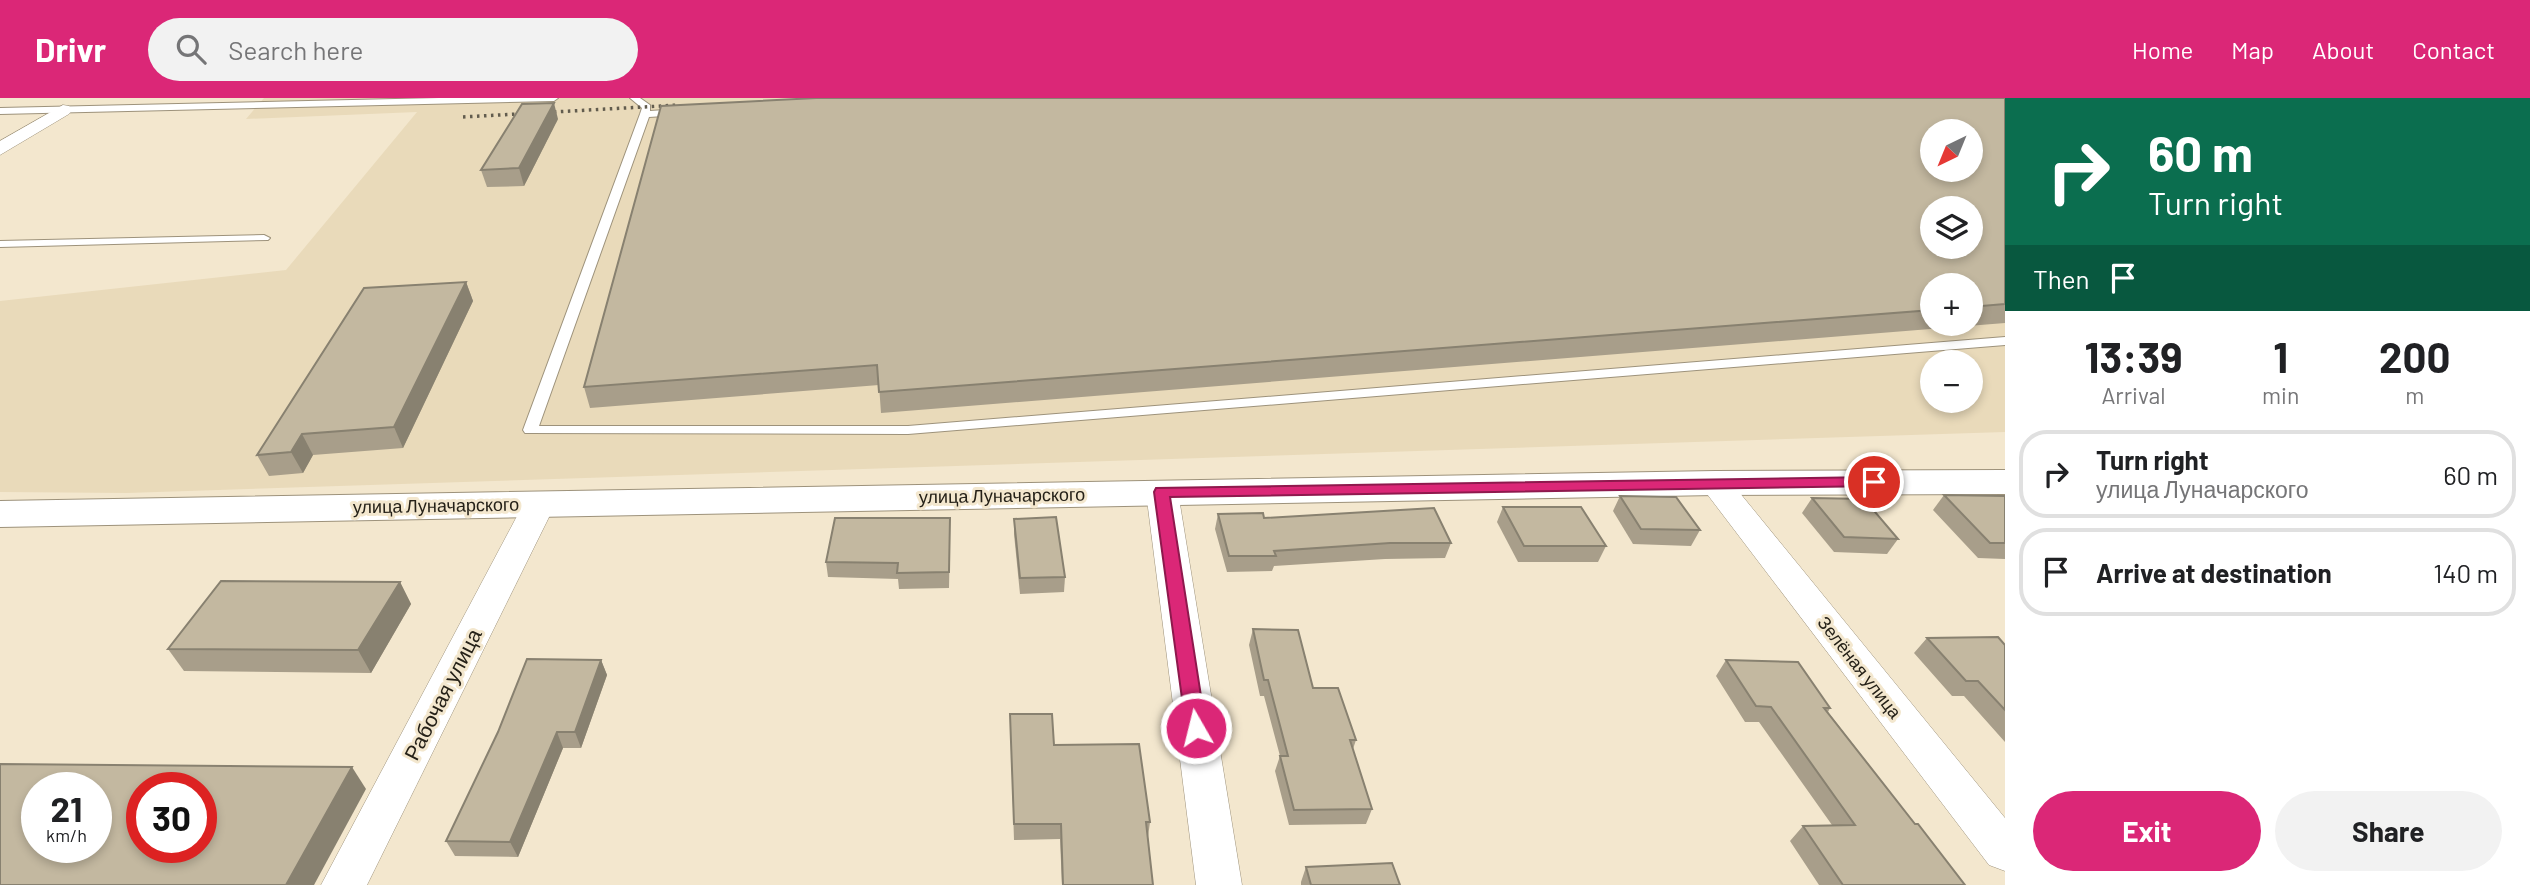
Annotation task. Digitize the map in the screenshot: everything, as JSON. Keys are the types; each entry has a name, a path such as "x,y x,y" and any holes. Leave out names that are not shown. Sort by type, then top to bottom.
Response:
{"street":[{"path":"0,149 63,110"},
{"name":"улица Луначарского","path":"0,514 1715,483 2005,482"},
{"name":"Зелёная улица","path":"1715,483 2005,851"},
{"path":"1162,492 1219,885"},
{"name":"Рабочая улица","path":"344,885 540,503"}],"lane":[{"path":"0,111 554,98"},
{"path":"634,98 647,107 645,114 530,430 908,430 2005,341"},
{"path":"645,114 687,112"},
{"path":"0,244 264,238"}],"shaded area":[{"path":"264,98 2005,98 2005,432 127,493 0,492 0,301 286,270 417,112 246,119"}],"building":[{"path":"816,98 2005,98 2005,304 1983,306 1983,273 1920,273 1920,311 879,392 877,365 584,387 661,106"},
{"path":"554,103 519,168 481,170 522,104"},
{"path":"466,282 394,427 302,434 291,452 257,455 364,288"},
{"path":"1944,495 2005,496 2005,543 1990,543"},
{"path":"1620,496 1676,497 1700,530 1641,529"},
{"path":"1812,498 1864,499 1898,539 1844,537"},
{"path":"1503,507 1581,507 1606,546 1524,546"},
{"path":"1434,508 1451,543 1390,543 1274,551 1276,556 1229,556 1218,514 1263,513 1264,518"},
{"path":"1056,517 1065,577 1020,578 1014,519"},
{"path":"835,518 950,518 949,572 897,573 898,563 826,562"},
{"path":"221,581 400,582 358,650 168,649"},
{"path":"1253,629 1298,630 1313,688 1338,688 1356,740 1350,740 1372,809 1294,810 1280,756 1288,756 1268,680 1264,680"},
{"path":"1998,637 2005,645 2005,710 1978,681 1966,681 1927,638"},
{"path":"527,659 601,660 575,732 557,732 510,842 446,841 498,732"},
{"path":"1726,660 1798,662 1830,708 1824,708 1965,885 1843,885 1803,826 1855,825 1771,707 1756,706"},
{"path":"1010,714 1052,714 1054,745 1139,744 1150,822 1146,822 1153,885 1063,885 1061,824 1014,824"},
{"path":"0,764 352,767 286,885 0,885"},
{"path":"1392,863 1400,885 1311,885 1306,867"}],"railway":[{"path":"463,117 679,105"}],"route":[{"path":"1196,728 1162,492 1874,482"}]}
